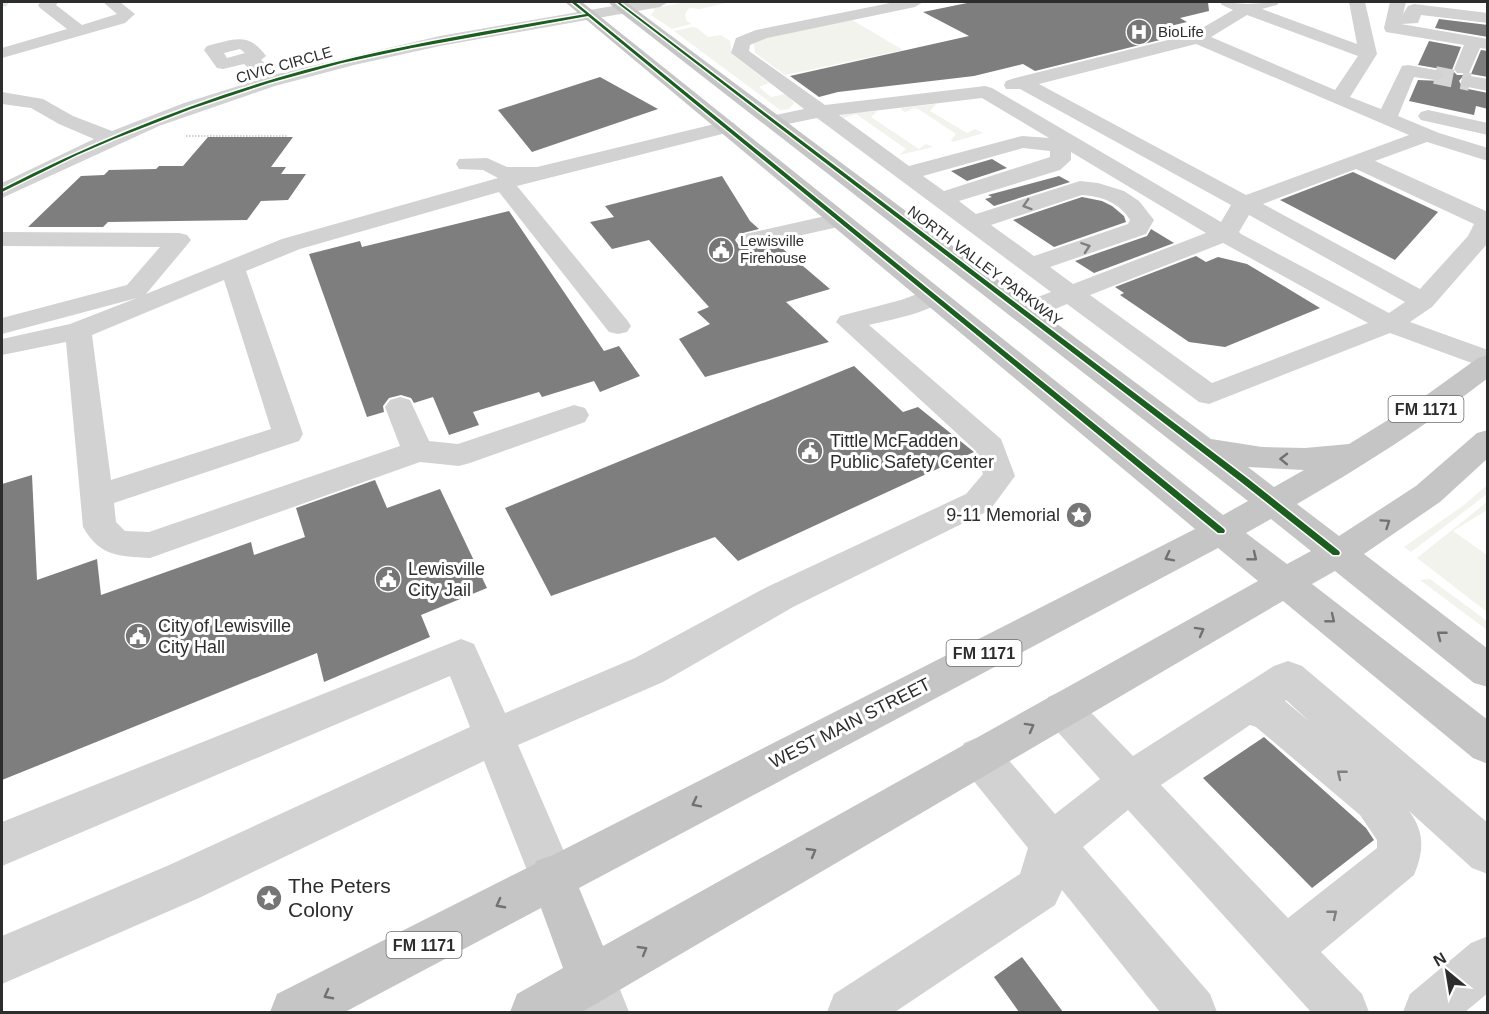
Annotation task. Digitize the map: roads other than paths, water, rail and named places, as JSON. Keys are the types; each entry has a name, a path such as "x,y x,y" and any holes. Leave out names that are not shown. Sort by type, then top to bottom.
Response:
{"main road":[{"path":"573,2 1285,583 1488,745"},
{"name":"NORTH VALLEY PARKWAY","path":"621,5 1273,502 1488,671"},
{"path":"727,127 773,121"},
{"path":"800,188 846,176"},
{"path":"866,242 912,227"},
{"name":"WEST MAIN STREET","path":"295,1012 1221,531 1363,452 1456,389 1488,362"},
{"path":"535,1012 598,996 979,756 1371,533 1428,494 1488,440"},
{"path":"1203,449 1262,458 1305,459 1363,452"},
{"path":"552,877 598,996"}],"street":[{"path":"50,2 46,5 80,31"},
{"path":"2,53 119,20 127,14 111,2"},
{"name":"CIVIC CIRCLE","path":"2,191 111,138 159,119 274,81 350,61 449,47 589,15 621,5 660,2"},
{"path":"852,2 856,4 872,2"},
{"path":"915,2 762,34 742,42 740,53 1209,395 1390,324 1423,301 1479,239 1487,220 1357,161"},
{"path":"1228,2 1368,54"},
{"path":"773,121 819,112 985,92 1198,38 1246,9 1271,2"},
{"path":"1339,99 1368,54 1357,2"},
{"path":"1393,23 1398,2"},
{"path":"1446,2 1488,7"},
{"path":"804,6 827,20"},
{"path":"1363,28 1412,20 1414,9 1488,18"},
{"path":"42,23 62,17"},
{"path":"1393,23 1418,33 1451,65 1488,71"},
{"path":"1418,33 1451,65"},
{"path":"1198,38 1339,99 1389,113 1488,129"},
{"path":"248,58 274,81"},
{"path":"1389,113 1451,65 1488,64"},
{"path":"1022,82 1423,301"},
{"path":"985,92 1039,124 1065,145 1127,176 1226,234 1390,324 1488,362"},
{"path":"2,98 36,103 66,120 111,138"},
{"path":"1389,113 1427,135 1488,155"},
{"path":"898,169 1039,124"},
{"path":"2,347 78,331 291,244 504,184 537,172 727,127"},
{"path":"1023,312 1226,234 1244,203 1427,135"},
{"path":"846,176 898,169 1022,142 1065,145"},
{"path":"940,200 1052,165 1060,160 1065,145"},
{"path":"467,164 487,164 503,173 537,172"},
{"path":"972,223 1080,188 1097,188 1127,176"},
{"path":"504,184 618,326"},
{"path":"1030,265 1138,229 1142,220 1137,209 1097,188"},
{"path":"749,240 839,220"},
{"path":"2,239 179,240 136,290 2,326"},
{"path":"96,497 288,434 233,268"},
{"path":"2,960 183,882 495,736 649,670 780,597 978,502 999,476 990,446 849,322 910,306 933,296"},
{"path":"78,331 100,527 117,543 150,544 418,451 459,454 574,415"},
{"path":"400,407 418,451"},
{"path":"2,844 461,655 552,877"},
{"path":"852,1012 1039,889 1051,844 1131,781 1288,678 1488,852"},
{"path":"1245,706 1268,712 1375,801 1400,835 1398,859 1286,949"},
{"path":"1062,709 1344,1012"},
{"path":"979,756 1192,1012"},
{"path":"1428,1012 1488,960"}],"tunnel":[{"path":"1435,75 1470,82"}],"place":[{"name":"BioLife","path":"1139,32"},
{"name":"Lewisville Firehouse","path":"721,250"},
{"name":"Tittle McFadden Public Safety Center","path":"810,451"},
{"name":"9-11 Memorial","path":"1079,515"},
{"name":"Lewisville City Jail","path":"388,579"},
{"name":"City of Lewisville City Hall","path":"138,636"},
{"name":"The Peters Colony","path":"269,898"}]}
